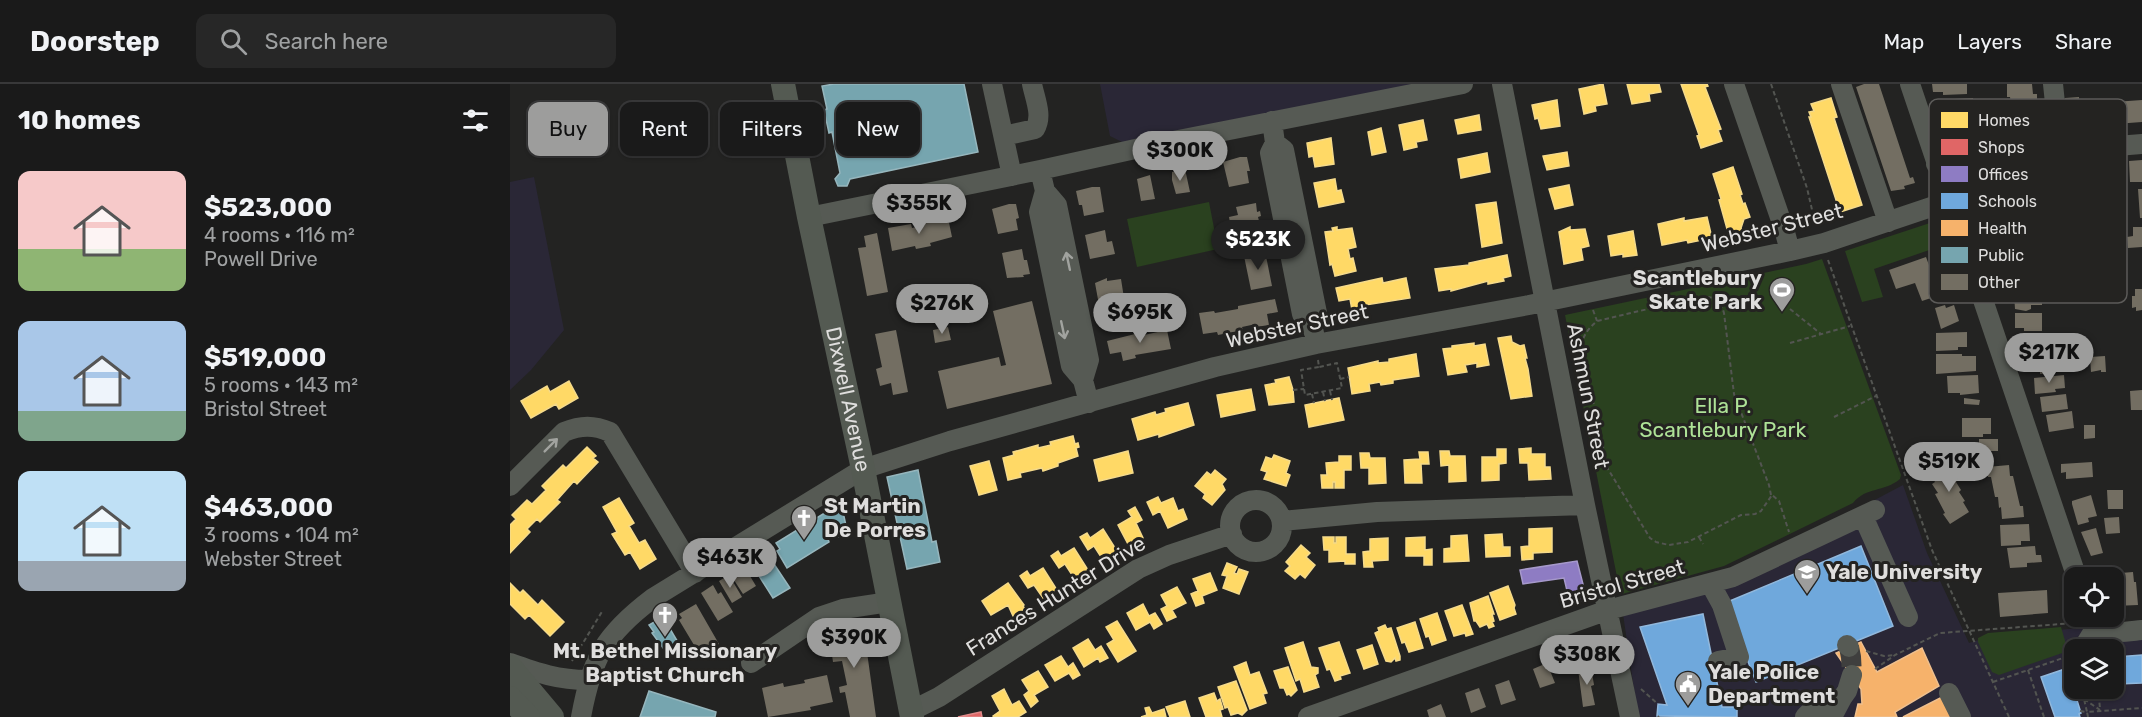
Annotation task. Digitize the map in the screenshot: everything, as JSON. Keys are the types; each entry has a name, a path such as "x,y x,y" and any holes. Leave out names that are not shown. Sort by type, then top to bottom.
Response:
{"main road":[{"name":"Dixwell Avenue","path":"783,84 911,714"},
{"path":"510,665 552,717"},
{"path":"510,698 528,717"}],"street":[{"path":"992,84 1012,176"},
{"path":"1004,136 1035,129 1039,117 1032,84"},
{"path":"809,217 1040,170 1156,137 1272,122 1463,84"},
{"name":"Ashmun Street","path":"1502,84 1585,505 1630,717"},
{"path":"1734,84 1790,251"},
{"path":"1841,84 1888,222"},
{"path":"1910,84 1929,143"},
{"path":"2053,84 2055,99"},
{"path":"1272,122 1275,143 1270,153 1302,314 1311,323 1317,352"},
{"path":"2127,145 2142,144"},
{"path":"1040,170 1045,191 1039,212 1071,366 1083,380 1089,402"},
{"name":"Webster Street","path":"581,717 588,680 601,652 618,627 653,598 863,470 951,441 1215,367 1317,352 1545,301 1790,251 1824,243 1929,208"},
{"path":"1984,303 2073,567"},
{"path":"510,486 564,432 576,427 587,426 599,427 610,432 695,573"},
{"path":"1257,500 1274,506 1282,520 1279,538 1274,545 1266,549 1257,551 1243,548 1232,534 1232,516 1237,508 1248,501 1257,500"},
{"path":"1282,520 1377,512 1585,505"},
{"name":"Bristol Street","path":"1308,717 1608,610 1733,577 1869,513 1908,617"},
{"name":"Frances Hunter Drive","path":"911,714 1138,569 1169,555 1232,534"},
{"path":"1710,584 1722,605 1739,657 1718,661"},
{"path":"751,663 819,617 843,609 889,602"},
{"path":"2098,627 2108,632 2142,630"},
{"path":"510,665 564,680 588,680"},
{"path":"1833,717 1847,691 1852,675"},
{"path":"1949,693 1961,717"},
{"path":"1805,717 1808,713 1831,701 1842,698"}],"path":[{"path":"1771,84 1820,232"},
{"path":"1827,255 1932,550 2009,717"},
{"path":"1699,297 1714,298 1720,302 1724,313 1734,394 1771,495 1767,505 1761,511 1741,515 1689,542 1669,545 1650,538 1608,470 1581,347 1583,338 1597,321 1699,297"},
{"path":"1592,307 1597,321"},
{"path":"1790,309 1821,334"},
{"path":"1790,343 1851,325"},
{"path":"1317,352 1319,367"},
{"path":"1337,363 1342,388 1305,395 1301,370 1319,367 1337,363"},
{"path":"1340,379 1349,377"},
{"path":"1293,390 1304,389"},
{"path":"1330,391 1332,400"},
{"path":"1323,392 1325,401"},
{"path":"1312,394 1314,403"},
{"path":"1834,417 1876,396"},
{"path":"1771,495 1776,496 1779,501 1791,538"},
{"path":"1699,537 1703,544"},
{"path":"571,663 603,610"},
{"path":"1875,669 1895,655 1940,633 2064,624"},
{"path":"1854,648 1884,656 1895,655"},
{"path":"1993,682 2064,657"},
{"path":"2028,670 2044,717"},
{"path":"1634,683 1658,704"},
{"path":"2084,699 2100,710"},
{"path":"2084,699 2088,717"},
{"path":"2099,699 2100,710"},
{"path":"2080,711 2142,708"}],"shaded area":[{"path":"1100,84 1464,84 1136,149 1110,136"},
{"path":"534,177 564,330 531,370 510,390 510,182"},
{"name":"Yale University","path":"1903,485 1927,553 1969,643 1985,638 2087,627 2124,627 2124,623 2142,621 2142,717 1638,717 1622,607 1729,577"}],"green space":[{"path":"1209,202 1218,249 1137,267 1127,219"},
{"path":"1929,223 1929,250 1874,269 1883,297 1862,302 1845,251"},
{"name":"Ella P. Scantlebury Park","path":"1822,259 1901,475 1900,479 1864,494 1853,503 1724,566 1622,594 1565,315"},
{"path":"2061,627 2064,639 2064,652 1999,675 1992,672 1978,642 1978,638 1988,633"}],"building: Homes":[{"path":"1603,84 1607,104 1595,106 1596,111 1584,114 1579,89"},
{"path":"1627,84 1659,84 1661,92 1649,94 1650,101 1632,104"},
{"path":"1681,84 1707,84 1708,86 1705,87 1721,129 1718,130 1722,141 1701,148 1697,136 1699,135"},
{"path":"1831,98 1837,117 1834,118 1862,205 1840,212 1809,117 1811,117 1809,112 1814,111 1811,104"},
{"path":"1557,100 1560,126 1541,129 1538,118 1535,119 1532,105"},
{"path":"1479,115 1481,130 1458,134 1455,120"},
{"path":"1423,120 1427,140 1416,142 1417,147 1404,150 1399,125"},
{"path":"1381,128 1386,152 1372,155 1368,132"},
{"path":"1331,138 1334,164 1315,167 1313,156 1309,157 1307,143"},
{"path":"1567,152 1569,166 1547,170 1543,156"},
{"path":"1487,153 1490,172 1461,178 1458,159"},
{"path":"1733,167 1743,204 1745,203 1750,217 1744,219 1742,232 1729,236 1713,174"},
{"path":"1335,179 1337,191 1341,190 1344,202 1319,207 1314,183"},
{"path":"1569,185 1573,205 1555,209 1549,189"},
{"path":"1496,202 1502,243 1482,247 1476,205"},
{"path":"1707,217 1712,238 1662,245 1658,224 1684,218 1684,221"},
{"path":"1337,227 1337,230 1352,228 1356,247 1348,249 1356,271 1335,276 1332,264 1330,265 1325,232 1333,231 1332,228"},
{"path":"1570,227 1570,230 1585,229 1589,246 1581,248 1583,260 1564,264 1559,232"},
{"path":"1633,231 1637,255 1611,256 1608,236"},
{"path":"1507,255 1511,276 1503,278 1504,281 1488,284 1488,281 1451,291 1451,289 1439,291 1435,269 1469,265 1469,263"},
{"path":"1382,278 1383,283 1406,278 1410,298 1365,305 1366,308 1352,310 1350,299 1339,301 1336,288"},
{"path":"1511,336 1512,342 1520,346 1524,345 1532,396 1511,399 1498,338"},
{"path":"1474,343 1474,346 1485,344 1489,365 1477,367 1477,363 1465,365 1467,372 1448,375 1443,349"},
{"path":"1416,354 1419,376 1393,380 1393,383 1381,385 1380,382 1369,384 1370,391 1352,394 1348,368 1378,361 1378,363 1389,362 1389,359"},
{"path":"1289,377 1294,402 1269,405 1265,385"},
{"path":"569,381 578,398 559,409 556,404 531,418 521,401 547,386 550,392"},
{"path":"1251,389 1255,410 1221,417 1217,395"},
{"path":"1339,398 1344,420 1309,427 1305,405"},
{"path":"1188,403 1194,425 1159,437 1159,434 1138,440 1132,419 1155,412 1156,415 1166,412 1165,409"},
{"path":"1073,436 1075,444 1078,443 1079,447 1076,448 1078,456 1058,463 1058,466 1043,471 1042,468 1020,473 1021,477 1008,480 1003,458 1014,455 1013,452 1038,445 1038,448 1051,445 1050,442"},
{"path":"587,447 596,456 593,458 598,462 577,484 574,481 557,500 560,502 540,522 537,519 527,529 530,532 510,553 510,525 516,519 512,515 527,500 532,504 546,490 542,486 563,465 566,468"},
{"path":"1531,448 1531,454 1545,454 1545,467 1550,467 1551,479 1529,480 1528,463 1520,463 1519,449"},
{"path":"1497,449 1506,449 1506,463 1499,464 1499,480 1482,481 1482,457 1497,457"},
{"path":"1128,451 1133,473 1099,481 1094,460"},
{"path":"1440,451 1449,451 1450,456 1465,456 1466,481 1449,482 1449,465 1441,466"},
{"path":"1419,452 1428,452 1429,464 1421,464 1422,483 1405,483 1404,460 1420,459"},
{"path":"1360,453 1369,453 1370,458 1385,458 1386,483 1369,484 1369,468 1361,468"},
{"path":"1274,455 1290,461 1286,473 1290,475 1286,486 1264,479 1267,472 1261,470 1266,457 1272,459"},
{"path":"1339,456 1351,456 1351,470 1344,470 1344,488 1335,488 1335,482 1333,482 1333,488 1322,488 1321,475 1327,475 1326,463 1339,462"},
{"path":"989,461 997,490 979,495 970,466"},
{"path":"1215,470 1226,479 1222,484 1225,490 1212,505 1203,498 1205,494 1195,486 1207,472 1211,475"},
{"path":"1158,497 1161,503 1173,498 1178,511 1183,509 1187,519 1168,528 1160,511 1153,515 1147,502"},
{"path":"619,498 634,523 629,526 639,543 645,540 656,559 640,569 630,552 625,555 612,534 617,532 603,507"},
{"path":"1135,507 1142,520 1136,523 1143,538 1129,546 1118,525 1132,517 1128,511"},
{"path":"1552,528 1552,552 1533,553 1533,559 1522,560 1521,547 1529,546 1529,529"},
{"path":"1103,529 1117,551 1103,560 1094,546 1088,550 1080,537 1087,533 1090,538"},
{"path":"1502,534 1503,547 1510,547 1510,556 1486,557 1485,535"},
{"path":"1467,535 1469,561 1444,562 1444,549 1451,548 1451,536"},
{"path":"1323,537 1334,537 1334,543 1336,543 1336,537 1346,537 1346,554 1355,554 1355,564 1345,564 1345,561 1329,562 1329,550 1324,550"},
{"path":"1425,537 1425,550 1432,549 1432,565 1424,565 1424,556 1406,556 1406,538"},
{"path":"1388,538 1388,560 1372,561 1373,567 1364,567 1363,552 1370,551 1370,539"},
{"path":"1301,545 1310,553 1306,557 1315,565 1305,578 1300,574 1295,579 1285,571 1290,566 1286,562"},
{"path":"1074,548 1088,570 1074,578 1065,564 1059,568 1051,556 1058,551 1061,556"},
{"path":"1227,563 1237,567 1234,573 1237,574 1239,569 1248,572 1239,594 1223,588 1227,576 1222,575"},
{"path":"1043,568 1057,590 1043,598 1034,585 1028,588 1020,576 1027,571 1030,576"},
{"path":"1210,573 1217,590 1202,596 1204,603 1196,606 1191,594 1198,591 1193,579"},
{"path":"510,583 520,593 523,590 538,605 542,600 564,622 550,636 529,615 525,619 510,604"},
{"path":"1008,583 1025,609 1013,616 1008,605 991,615 982,601"},
{"path":"1508,586 1516,614 1500,620 1490,593"},
{"path":"1177,587 1186,603 1172,610 1176,617 1167,621 1161,609 1167,606 1161,595"},
{"path":"1488,596 1494,614 1492,614 1494,621 1492,622 1494,626 1489,628 1487,624 1480,627 1474,621 1470,603"},
{"path":"1143,604 1149,616 1155,613 1162,624 1154,629 1150,622 1136,630 1127,613"},
{"path":"1462,605 1473,634 1466,636 1465,633 1454,636 1445,611"},
{"path":"1437,613 1446,640 1432,645 1429,636 1426,637 1420,619"},
{"path":"1117,621 1136,651 1118,662 1107,644 1114,640 1106,627"},
{"path":"1415,622 1423,648 1409,652 1405,642 1402,643 1397,628"},
{"path":"1385,625 1387,629 1391,628 1400,660 1396,661 1395,658 1391,662 1386,661 1375,633 1379,631 1378,628"},
{"path":"1088,639 1095,650 1101,646 1108,658 1100,662 1098,658 1084,667 1073,648"},
{"path":"1303,642 1311,667 1318,668 1318,673 1315,675 1319,687 1304,692 1300,679 1296,681 1285,648"},
{"path":"1339,642 1350,673 1340,676 1341,679 1335,681 1330,669 1327,670 1319,648"},
{"path":"1372,645 1378,664 1364,669 1357,650"},
{"path":"1061,656 1068,667 1073,663 1080,675 1073,679 1069,673 1055,681 1045,665"},
{"path":"1246,662 1250,675 1259,672 1267,693 1263,694 1266,703 1250,709 1234,667"},
{"path":"1288,667 1297,690 1291,696 1287,695 1284,688 1280,688 1274,671"},
{"path":"1038,671 1048,687 1034,695 1038,701 1031,707 1024,695 1029,691 1022,680"},
{"path":"1236,681 1247,710 1242,715 1238,713 1231,715 1228,707 1225,708 1218,687"},
{"path":"1004,689 1012,705 1019,701 1026,712 1018,717 993,716 1000,711 992,696"},
{"path":"1214,693 1217,701 1220,699 1223,709 1220,710 1222,717 1206,717 1199,698"},
{"path":"1185,701 1190,717 1170,717 1166,707"},
{"path":"1149,707 1152,713 1164,709 1166,717 1141,717 1147,715 1145,708"}],"building: Shops":[{"path":"981,712 982,717 958,717"}],"building: Offices":[{"path":"1577,561 1586,596 1584,600 1570,603 1564,578 1523,584 1520,570"}],"building: Schools":[{"path":"1861,546 1893,626 1756,682 1725,603"},
{"path":"1703,614 1722,707 1737,707 1737,717 1657,716 1658,704 1667,705 1640,627"},
{"path":"2142,655 2142,683 2124,684 2124,656"},
{"path":"2062,670 2064,699 2077,699 2080,717 2055,717 2041,677"}],"building: Health":[{"path":"1861,642 1877,672 1922,648 1939,686 1895,712 1897,717 1855,717 1858,704 1862,704 1861,689 1836,653"},
{"path":"1948,694 1959,717 1903,717"}],"building: Public":[{"path":"834,84 964,84 978,152 850,179 847,186 838,186 835,179 840,173 837,156 920,156 920,102 836,102 836,152 824,110 827,109 822,86"},
{"path":"918,470 932,542 936,541 940,562 907,569 887,477"},
{"name":"St Martin De Porres","path":"843,512 848,535 828,539 829,542 787,568 777,551 780,549 776,543 823,514"},
{"path":"770,558 790,588 773,598 754,568"},
{"name":"Mt. Bethel Missionary Baptist Church","path":"663,617 679,644 666,652 649,625"},
{"path":"649,691 716,712 715,717 640,717"}],"building: Other":[{"path":"1864,84 1879,84 1910,178 1913,177 1915,183 1904,186 1905,189 1891,191 1856,87"},
{"path":"1932,84 1967,84 1967,94 1943,95 1943,92 1933,92"},
{"path":"2007,84 2032,84 2033,94 2037,94 2037,99 2007,97"},
{"path":"2142,100 2142,122 2127,123 2127,101"},
{"path":"1247,157 1250,171 1247,171 1249,183 1229,187 1223,162"},
{"path":"2142,160 2142,182 2130,182 2129,161"},
{"path":"1185,169 1190,192 1176,194 1172,172"},
{"path":"1150,175 1155,199 1141,201 1137,179"},
{"path":"1100,187 1104,212 1084,216 1076,191"},
{"path":"2138,189 2142,189 2142,218 2140,218"},
{"path":"1256,203 1257,212 1260,211 1261,216 1258,217 1260,225 1231,229 1229,217 1238,215 1236,207"},
{"path":"1016,204 1019,218 1016,219 1018,230 998,234 992,209"},
{"path":"948,218 952,237 930,243 931,246 916,249 915,246 892,251 888,228 911,224 912,228 925,225 925,222"},
{"path":"2133,227 2142,227 2142,247 2128,248 2127,237 2133,236"},
{"path":"1105,230 1107,242 1112,241 1115,254 1090,259 1085,235"},
{"path":"877,233 888,292 867,296 858,248 866,247 864,236"},
{"path":"1022,249 1030,274 1023,275 1024,277 1007,278 1002,253"},
{"path":"1265,251 1272,286 1251,290 1244,256"},
{"path":"1926,257 1929,265 1929,299 1922,301 1915,283 1896,289 1889,270"},
{"path":"1107,278 1107,281 1121,279 1124,298 1118,299 1120,310 1124,310 1126,323 1106,327 1104,315 1101,316 1095,283"},
{"path":"2135,289 2142,289 2142,310 2136,311 2136,307 2132,308 2132,296 2135,296"},
{"path":"1275,299 1278,312 1267,314 1269,325 1256,327 1256,324 1242,327 1243,330 1218,335 1217,332 1203,334 1199,313 1238,309 1238,306"},
{"path":"1032,301 1052,384 947,409 938,371 999,357 1001,366 1006,365 993,311"},
{"path":"2015,303 2042,303 2042,305 2031,305 2031,309 2026,311 2015,309"},
{"path":"1945,305 1946,308 1954,305 1959,321 1941,329 1935,308"},
{"path":"2015,313 2042,313 2042,331 2024,331 2024,328 2015,328"},
{"path":"948,327 951,340 935,343 933,330"},
{"path":"896,330 908,392 893,395 891,383 880,386 876,369 882,367 875,334"},
{"path":"1167,330 1171,349 1135,355 1136,358 1123,361 1121,352 1110,354 1107,341 1143,332 1144,335"},
{"path":"1967,332 1967,347 1958,347 1958,350 1936,351 1936,333"},
{"path":"2049,335 2049,351 2021,351 2020,336"},
{"path":"2049,353 2050,356 2062,356 2062,361 2067,361 2068,369 2051,370 2052,373 2040,374 2040,370 2028,371 2027,354"},
{"path":"1936,354 1976,356 1976,371 1936,374"},
{"path":"2105,356 2106,372 2101,372 2101,370 2091,372 2090,357"},
{"path":"1978,375 1979,393 1960,395 1960,393 1948,393 1947,376"},
{"path":"2064,375 2065,388 2055,389 2056,392 2035,394 2034,378"},
{"path":"2142,390 2142,410 2131,410 2130,391"},
{"path":"2066,394 2068,409 2042,412 2040,397"},
{"path":"1964,398 1980,400 1979,405 1964,404"},
{"path":"2072,411 2074,428 2049,432 2046,415"},
{"path":"1962,418 1991,418 1991,434 1983,434 1983,437 1962,437"},
{"path":"2084,425 2095,425 2095,438 2084,439"},
{"path":"1979,439 1998,439 1998,451 1979,453"},
{"path":"1948,461 1958,480 1956,482 1961,490 1959,492 1969,512 1950,524 1935,494 1938,493 1932,484 1935,482 1930,473"},
{"path":"2092,462 2093,477 2066,479 2066,472 2061,473 2061,464"},
{"path":"2009,465 2010,476 2013,476 2020,506 2023,506 2024,517 2002,519 2001,507 1999,508 1998,497 1995,497 1991,477 1988,477 1987,467"},
{"path":"2107,490 2123,490 2123,509 2108,509"},
{"path":"2091,495 2097,516 2088,518 2089,522 2078,525 2072,501"},
{"path":"2119,517 2120,533 2106,534 2104,518"},
{"path":"2029,524 2030,541 2021,541 2021,545 2001,546 2000,525"},
{"path":"2096,528 2103,553 2091,556 2081,532"},
{"path":"2035,546 2036,555 2041,555 2042,562 2027,563 2027,567 2010,568 2007,548"},
{"path":"744,566 756,586 743,594 730,574"},
{"path":"2133,572 2138,605 2124,606 2124,573"},
{"path":"729,575 742,597 732,603 719,581"},
{"path":"713,585 718,594 721,592 733,612 718,621 701,593"},
{"path":"2047,590 2048,613 2000,617 1998,593"},
{"path":"696,604 719,644 700,655 679,620 682,618 679,614"},
{"path":"843,620 844,622 858,620 864,652 867,652 876,717 850,717 845,692 840,693 839,687 847,685 842,661 833,662 832,655 837,654 831,622"},
{"path":"1547,663 1555,683 1540,688 1533,669"},
{"path":"1591,667 1594,685 1591,686 1595,705 1583,707 1578,669"},
{"path":"827,675 833,702 810,707 811,710 768,717 762,688 783,683 784,687 805,683 804,680"},
{"path":"1509,680 1516,700 1501,705 1495,685"},
{"path":"1479,688 1486,707 1471,713 1465,693"},
{"path":"1441,704 1446,717 1429,717 1427,710"}],"tunnel":[{"path":"1849,647 1852,675"}],"place":[{"name":"Scantlebury Skate Park","path":"1782,313"},
{"name":"St Martin De Porres","path":"804,541"},
{"name":"Yale University","path":"1807,595"},
{"name":"Mt. Bethel Missionary Baptist Church","path":"665,638"},
{"name":"Yale Police Department","path":"1688,707"}]}
